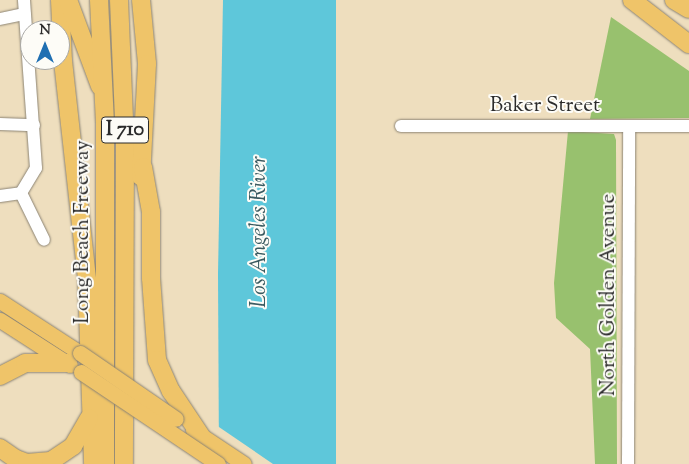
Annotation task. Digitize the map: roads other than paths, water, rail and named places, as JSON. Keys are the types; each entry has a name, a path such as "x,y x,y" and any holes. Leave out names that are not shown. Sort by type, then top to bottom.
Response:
{"highway":[{"path":"60,0 61,20"},
{"path":"68,0 104,95"},
{"name":"Long Beach Freeway","path":"99,0 104,95 105,464"},
{"name":"Long Beach Freeway","path":"119,0 125,123 124,464"},
{"path":"632,0 689,44"},
{"path":"674,0 689,9"},
{"path":"686,0 689,3"},
{"path":"125,261 143,167 147,64 141,1"},
{"path":"65,70 87,280 89,418 93,464"},
{"path":"143,167 151,212 154,342 161,372 202,436"},
{"path":"0,376 25,363 76,363"},
{"path":"0,448 16,459 27,462 51,461 73,446 89,418"}],"main road":[{"path":"0,301 76,363 218,464"},
{"path":"0,320 202,436 244,464"}],"street":[{"path":"0,196 20,193 36,168 24,0"},
{"path":"0,19 24,14"},
{"path":"0,124 34,124"},
{"name":"Baker Street","path":"401,126 689,126"},
{"name":"North Golden Avenue","path":"628,464 629,127"},
{"path":"20,193 44,240"}],"water":[{"name":"Los Angeles River","path":"223,0 336,0 336,464 219,464 218,274"}]}
